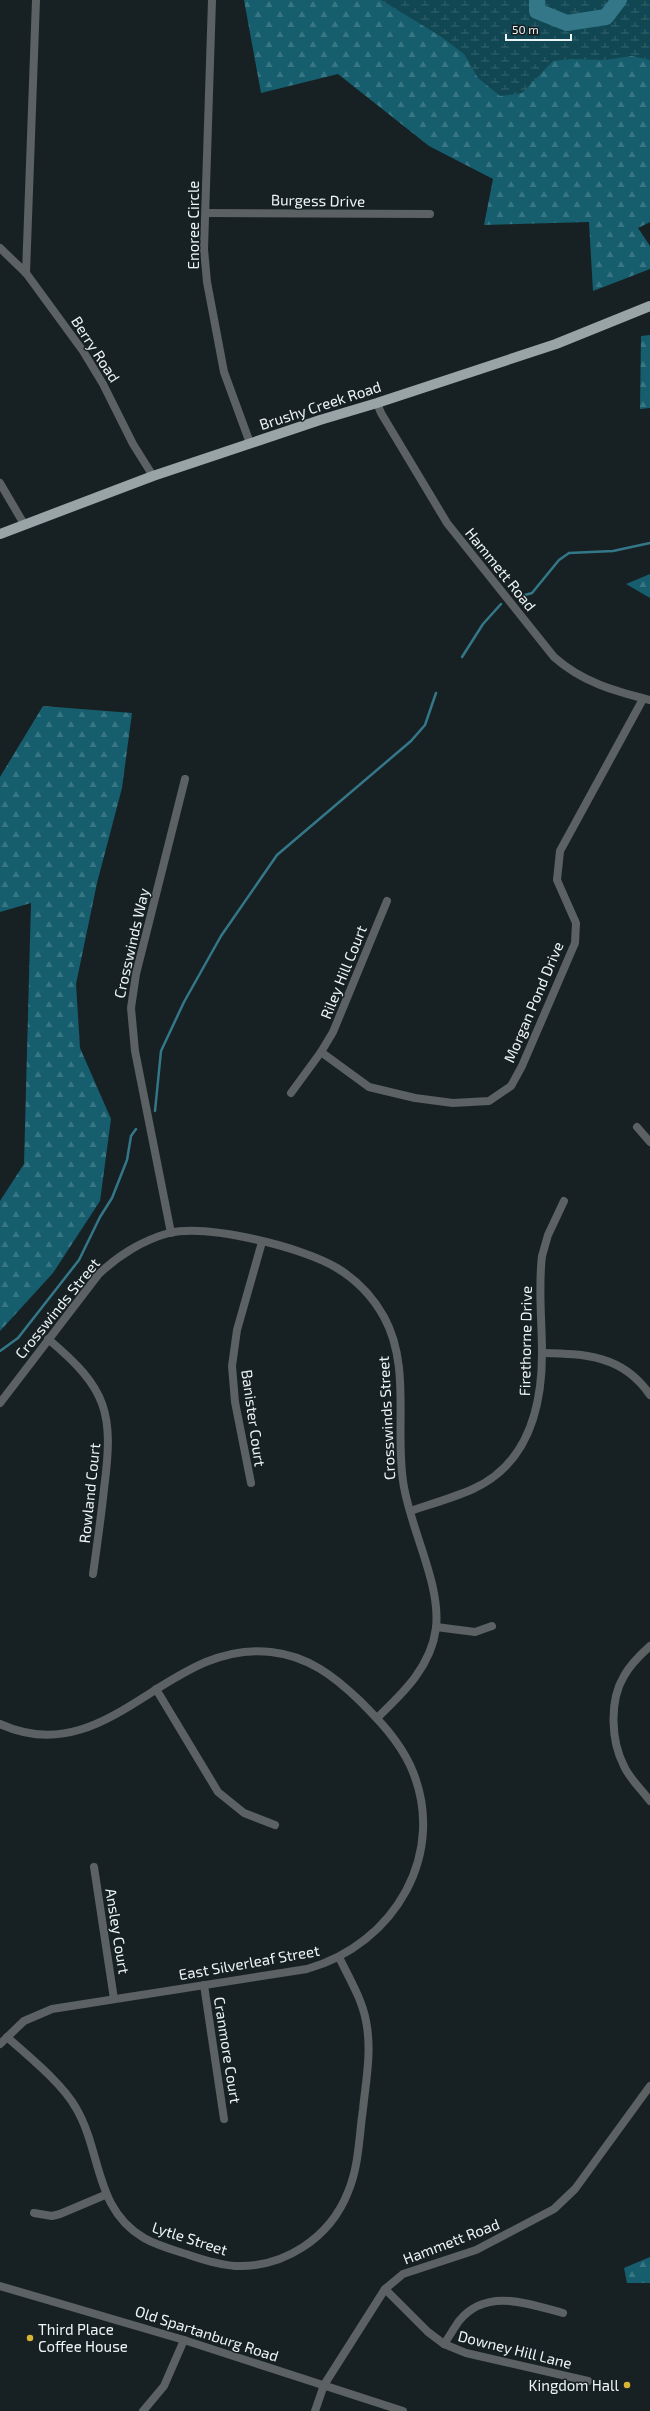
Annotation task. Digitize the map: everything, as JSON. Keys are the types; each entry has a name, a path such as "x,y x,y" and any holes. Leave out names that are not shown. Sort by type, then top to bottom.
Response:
{"main road":[{"name":"Brushy Creek Road","path":"0,534 153,476 556,344 650,306"}],"street":[{"path":"26,273 36,0"},
{"name":"Enoree Circle","path":"212,0 204,249 216,333 224,372 250,443"},
{"name":"Burgess Drive","path":"206,213 430,214"},
{"name":"Berry Road","path":"0,248 26,273 83,351 103,384 133,444 153,476"},
{"name":"Hammett Road","path":"377,403 381,413 447,524 546,649 561,663 586,680 647,699"},
{"path":"0,483 24,524"},
{"name":"Morgan Pond Drive","path":"321,1052 369,1086 415,1098 453,1103 489,1101 511,1086 522,1066 575,943 576,923 557,880 557,866 560,852 647,699"},
{"name":"Crosswinds Way","path":"171,1233 135,1051 131,1008 136,974 185,779"},
{"name":"Riley Hill Court","path":"291,1093 321,1052 333,1032 387,901"},
{"path":"637,1127 650,1142"},
{"name":"Firethorne Drive","path":"410,1511 474,1488 494,1476 509,1461 524,1439 536,1413 541,1389 542,1256 548,1235 564,1201"},
{"name":"Crosswinds Street","path":"0,1403 106,1267 142,1243 171,1233 218,1232 309,1255 338,1268 363,1288 384,1316 393,1337 398,1360 401,1466 410,1511 434,1596 436,1627 431,1649 422,1668 414,1680 377,1718"},
{"name":"Banister Court","path":"251,1483 235,1402 232,1366 237,1330 262,1242"},
{"name":"Rowland Court","path":"48,1340 74,1361 88,1379 100,1399 108,1422 109,1452 93,1574"},
{"path":"542,1353 580,1354 601,1358 630,1374 650,1395"},
{"path":"436,1627 475,1632 492,1626"},
{"path":"650,1646 623,1677 615,1701 614,1726 617,1748 624,1767 650,1801"},
{"name":"East Silverleaf Street","path":"0,1724 12,1730 40,1736 71,1734 98,1724 201,1664 220,1656 245,1651 272,1652 299,1658 324,1671 344,1686 377,1718 398,1744 416,1781 422,1815 420,1851 409,1885 391,1915 367,1940 339,1957 307,1969 46,2011 24,2022 0,2044"},
{"path":"156,1690 218,1792 244,1813 275,1825"},
{"name":"Ansley Court","path":"94,1867 114,1999"},
{"name":"Lytle Street","path":"7,2037 63,2091 76,2106 85,2128 105,2195 122,2220 143,2237 169,2249 223,2264 249,2265 277,2260 302,2248 324,2231 342,2206 353,2178 369,2053 368,2031 362,2008 339,1957"},
{"name":"Cranmore Court","path":"204,1985 224,2119"},
{"name":"Hammett Road","path":"315,2411 324,2385 385,2288 403,2274 476,2250 554,2209 575,2189 650,2086"},
{"path":"34,2213 52,2216 60,2214 105,2195"},
{"name":"Old Spartanburg Road","path":"0,2286 184,2340 403,2411"},
{"name":"Downey Hill Lane","path":"385,2288 428,2332 444,2344 466,2353 588,2382"},
{"path":"444,2344 460,2320 471,2310 484,2303 499,2300 514,2300 563,2313"},
{"path":"143,2411 164,2386 184,2340"}],"green space":[{"path":"244,0 650,0 650,222 638,228 650,246 650,269 593,291 589,222 484,225 493,179 429,146 338,74 261,93"},
{"path":"381,0 650,0 650,60 632,56 605,60 571,59 553,61 522,93 500,96 478,78 464,54 440,36"},
{"path":"650,335 650,408 640,409 641,336"},
{"path":"650,574 650,598 626,584"},
{"path":"43,706 132,713 122,788 97,883 76,984 80,1048 111,1119 100,1201 53,1273 0,1331 0,1201 24,1164 31,903 0,912 0,777"},
{"path":"650,2257 650,2283 627,2283 624,2268"}],"waterway":[{"path":"537,0 537,11 567,23 606,17 619,0"},
{"path":"518,597 532,593 559,560 569,553 613,551 650,543"},
{"path":"462,657 483,624 501,604"},
{"path":"155,1111 161,1051 184,1002 221,936 277,855 411,741 425,725 436,693"},
{"path":"0,1351 18,1338 79,1260 100,1217 112,1198 127,1160 131,1136 136,1129"}],"place":[{"name":"Third Place Coffee House","path":"30,2338"},
{"name":"Kingdom Hall","path":"627,2385"}]}
